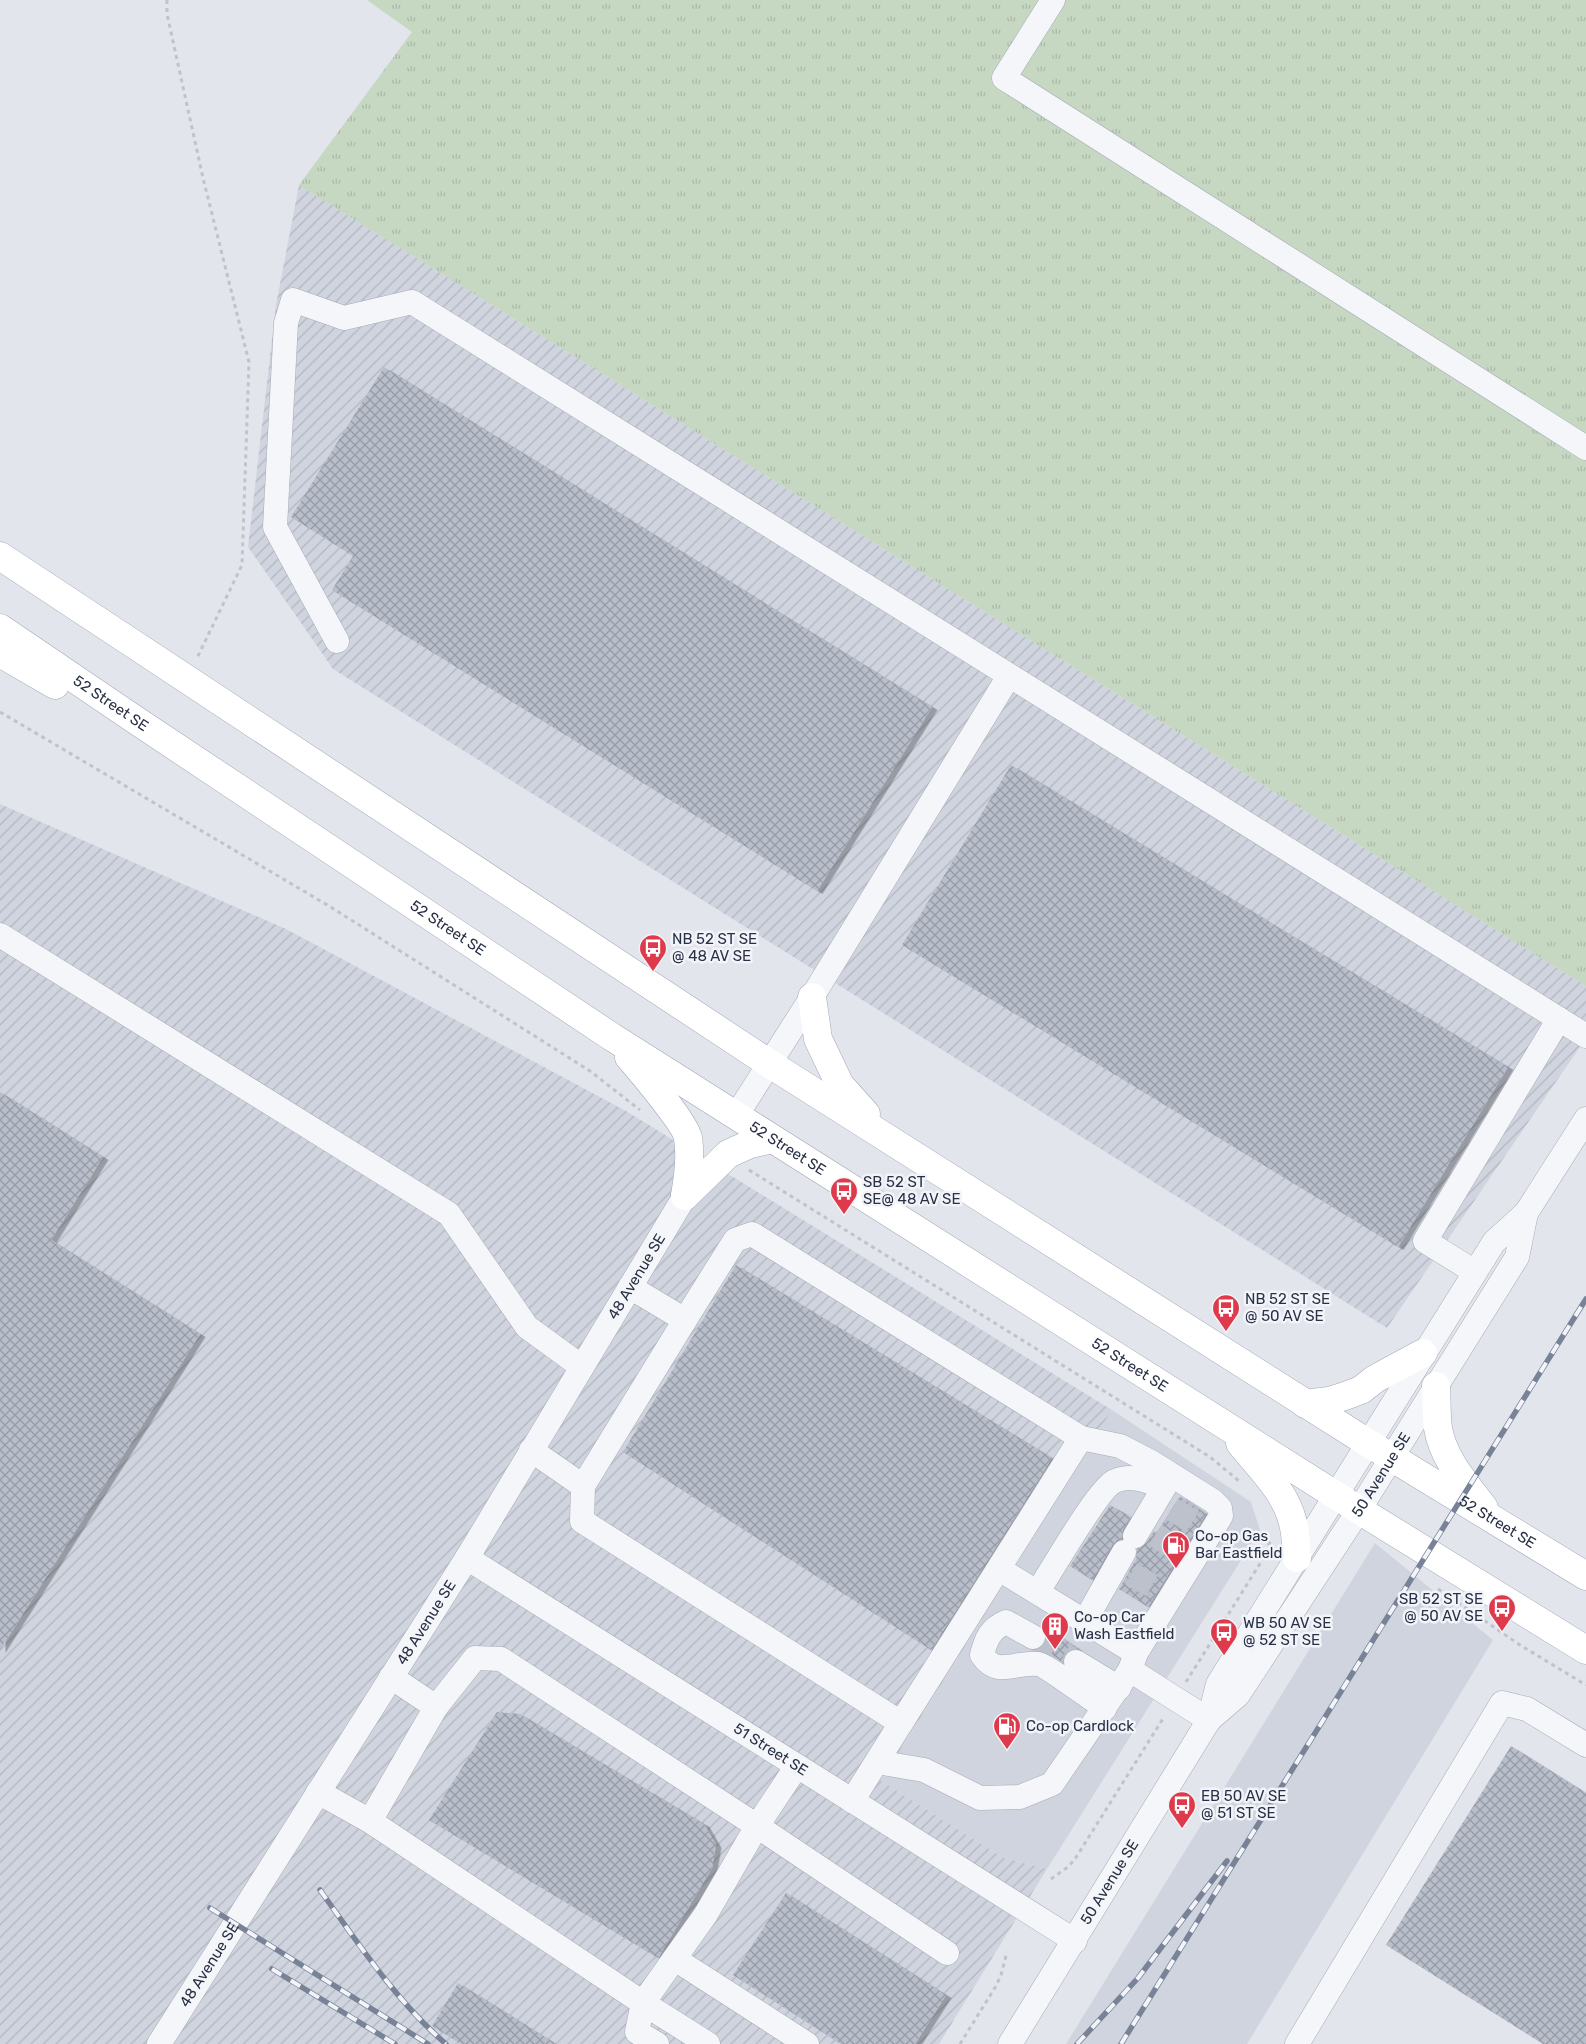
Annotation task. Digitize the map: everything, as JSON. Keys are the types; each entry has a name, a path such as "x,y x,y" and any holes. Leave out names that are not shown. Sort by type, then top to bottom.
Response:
{"main road":[{"name":"52 Street SE","path":"0,556 770,1064 1368,1444 1586,1576"},
{"name":"52 Street SE","path":"0,628 612,1037 1359,1510 1586,1650"},
{"path":"0,653 63,689 137,721"},
{"path":"812,997 818,1039 840,1085 889,1139"},
{"path":"612,1037 647,1078 688,1136 690,1160 686,1196"},
{"path":"686,1196 728,1154 750,1144 772,1139"},
{"path":"1305,1404 1329,1401 1360,1390 1375,1379 1423,1353"},
{"path":"1436,1386 1439,1430 1449,1459 1492,1519"},
{"path":"1226,1426 1279,1492 1287,1506 1293,1522 1297,1558"}],"street":[{"path":"1052,0 1004,78 1586,448"},
{"path":"336,641 275,527 286,323 293,300 344,318 412,302 1586,1036"},
{"path":"736,1116 812,997 1009,676"},
{"path":"0,935 449,1214 527,1327 582,1367"},
{"path":"1475,1272 1425,1241 1559,1019"},
{"name":"50 Avenue SE","path":"1010,2044 1209,1720 1218,1684 1423,1353 1494,1242 1526,1213 1586,1119"},
{"name":"48 Avenue SE","path":"159,2044 466,1558 686,1196"},
{"name":"50 Avenue SE","path":"1209,1720 1238,1695 1392,1458 1517,1257 1526,1213"},
{"path":"901,1723 582,1521 583,1486 735,1240 752,1234 1081,1438 1120,1446 1166,1493"},
{"path":"630,1287 685,1320"},
{"path":"852,1801 1081,1438"},
{"path":"532,1450 583,1486"},
{"path":"877,1762 924,1770 980,1798 1020,1797 1052,1784 1105,1708 1128,1670 1166,1593 1206,1530 1221,1516 1220,1508 1213,1501 1166,1493 1129,1477 1113,1481 1098,1497 1038,1592"},
{"path":"1084,1621 1134,1548 1166,1493"},
{"name":"51 Street SE","path":"466,1558 1074,1941"},
{"path":"999,1569 1084,1621 1128,1670 1209,1720"},
{"path":"982,1656 986,1639 995,1627 1006,1622 1033,1637"},
{"path":"949,1647 982,1656 987,1664 1000,1668 1022,1664 1040,1664 1105,1708"},
{"path":"370,1821 436,1707 475,1658 501,1659 947,1953"},
{"path":"1076,1662 1128,1670"},
{"path":"391,1677 436,1707"},
{"path":"1298,2044 1502,1703 1527,1709 1586,1745"},
{"path":"657,2044 637,2032 643,2003 706,1914 757,1826 796,1766"},
{"path":"318,1792 370,1821 643,2003 708,2044"},
{"path":"674,1959 807,2044"}],"path":[{"path":"167,0 167,14 201,168 249,362 242,565 187,679"},
{"path":"1432,1584 1520,1645 1586,1685"},
{"path":"960,2044 998,1980 1007,1952"}],"shaded area":[{"path":"299,185 1586,986 1586,1038 1387,1328 333,669 248,547 276,305"},
{"path":"0,804 286,929 626,1111 1112,1410 881,1781 1004,1858 1047,1869 939,2044 0,2044"},
{"path":"1112,1410 1251,1502 1260,1530 1047,1869 1004,1858 881,1781"},
{"path":"1375,1543 1493,1640 1247,2044 1066,2044"}],"green space":[{"path":"367,0 1586,0 1586,986 299,185 412,32"}],"building":[{"path":"384,367 932,707 817,891 332,590 353,556 291,517"},
{"path":"1011,765 1508,1067 1398,1247 902,945"},
{"path":"0,1092 103,1157 51,1240 200,1334 0,1650"},
{"path":"736,1265 1052,1458 931,1650 623,1452"},
{"path":"1180,1496 1206,1514 1148,1607 1119,1589 1136,1559 1137,1549 1146,1543 1154,1531 1157,1532"},
{"path":"1110,1505 1131,1517 1123,1529 1122,1539 1117,1540 1112,1545 1092,1580 1070,1566"},
{"path":"1041,1624 1077,1648 1069,1650 1064,1655 1062,1662 1048,1653 1036,1650 1045,1644 1047,1637"},
{"path":"497,1712 520,1714 704,1824 716,1845 712,1868 658,1958 429,1820"},
{"path":"1511,1746 1586,1793 1586,2044 1543,2044 1386,1945"},
{"path":"786,1893 946,1995 915,2044 841,2044 733,1975"},
{"path":"458,1983 556,2044 461,2044 432,2026"}],"tunnel":[{"path":"1172,1509 1200,1526"},
{"path":"1155,1535 1183,1553"},
{"path":"1131,1574 1160,1590"},
{"path":"1033,1637 1076,1662"}],"railway":[{"path":"1121,2044 1586,1299"},
{"path":"1077,2044 1138,1978 1227,1861"},
{"path":"320,1890 363,1951 394,1990 446,2044"},
{"path":"210,1908 428,2044"},
{"path":"272,1969 395,2044"}],"place":[{"name":"NB 52 ST SE @ 48 AV SE","path":"653,972"},
{"name":"SB 52 ST SE@ 48 AV SE","path":"844,1215"},
{"name":"NB 52 ST SE @ 50 AV SE","path":"1226,1332"},
{"name":"Co-op Gas Bar Eastfield","path":"1176,1569"},
{"name":"SB 52 ST SE @ 50 AV SE","path":"1502,1632"},
{"name":"Co-op Car Wash Eastfield","path":"1055,1650"},
{"name":"WB 50 AV SE @ 52 ST SE","path":"1224,1656"},
{"name":"Co-op Cardlock","path":"1007,1750"},
{"name":"EB 50 AV SE @ 51 ST SE","path":"1182,1829"}]}
